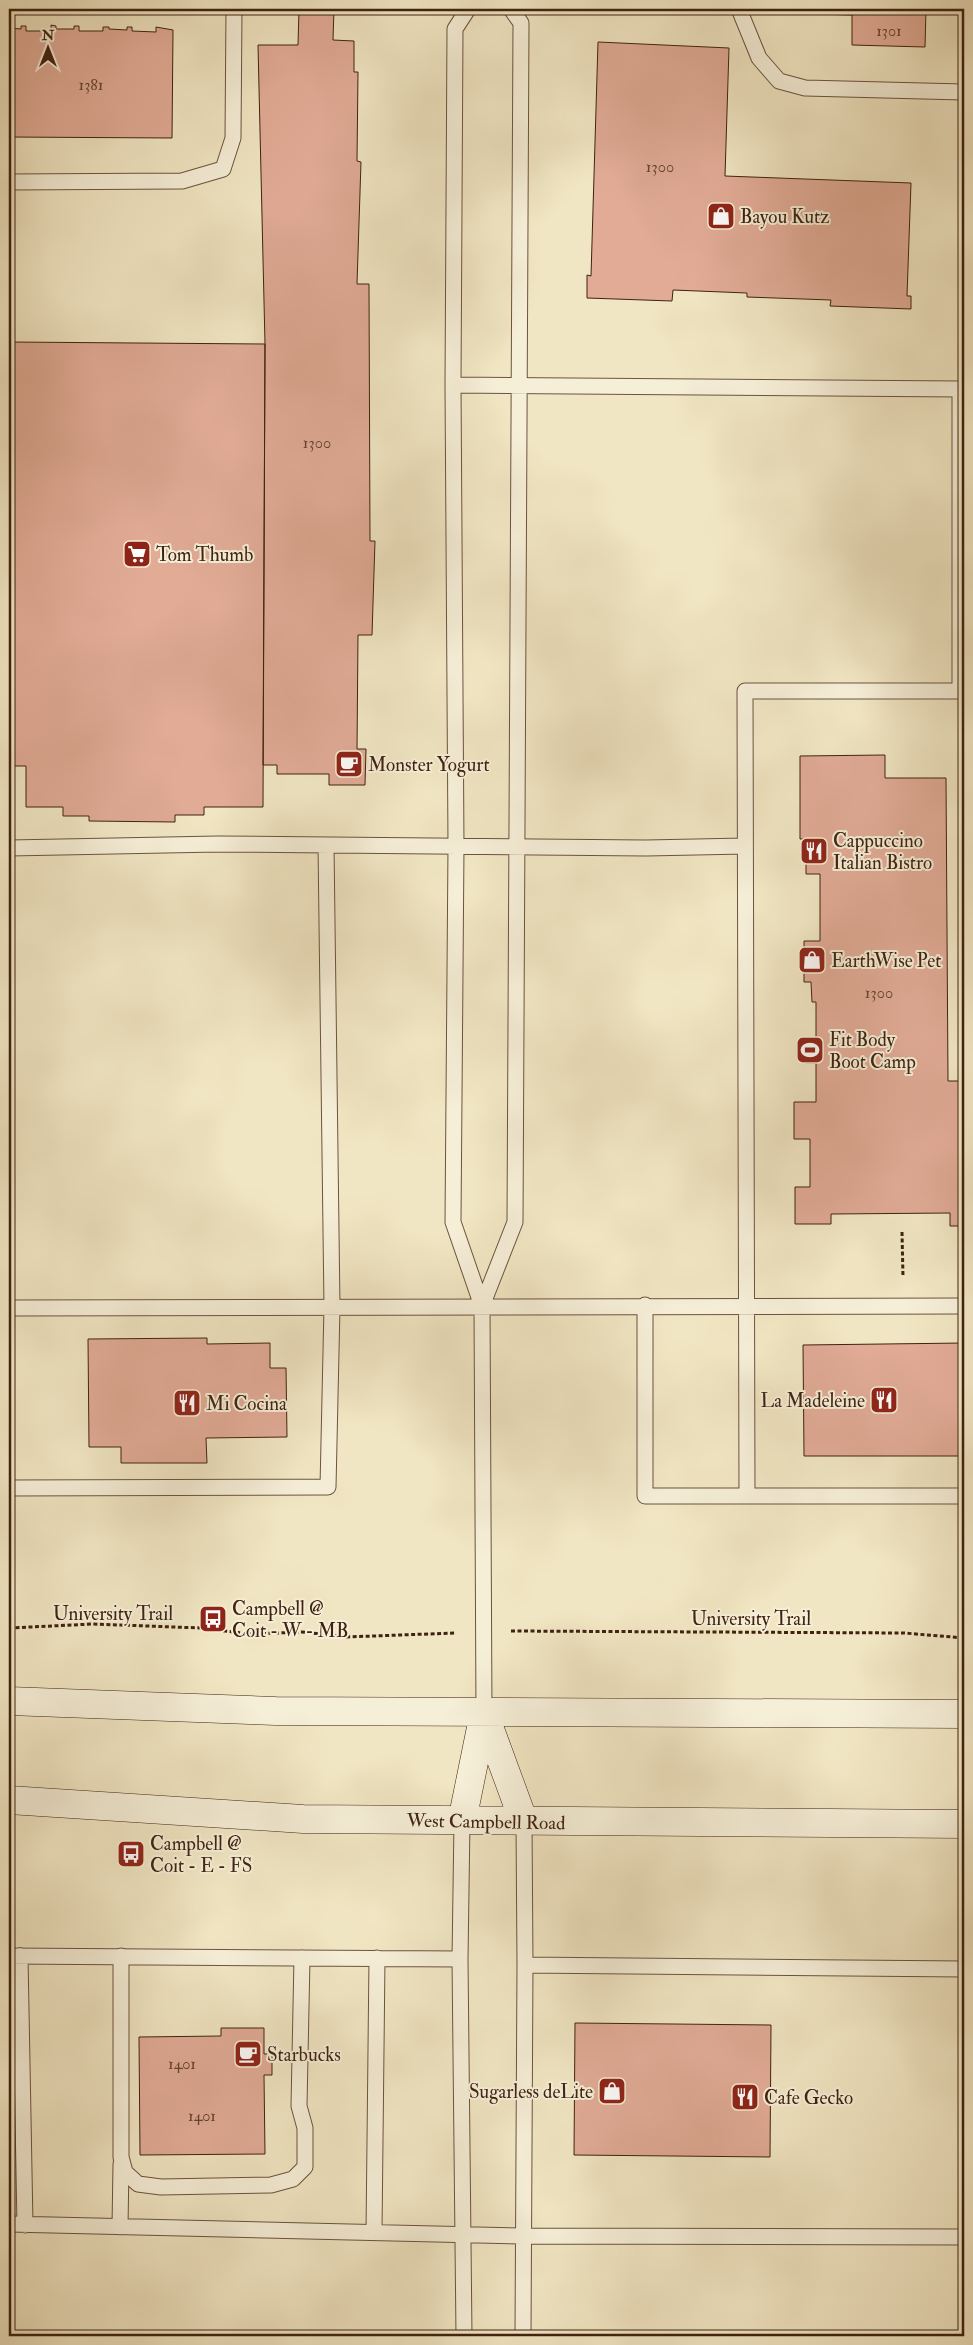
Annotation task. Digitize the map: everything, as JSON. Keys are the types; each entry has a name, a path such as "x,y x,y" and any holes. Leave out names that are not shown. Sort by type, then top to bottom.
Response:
{"main road":[{"path":"9,1701 276,1711 484,1714 964,1714"},
{"path":"462,1821 484,1714"},
{"path":"484,1714 524,1822"},
{"name":"West Campbell Road","path":"9,1800 303,1819 964,1824"}],"lane":[{"path":"9,182 182,181 223,169 233,138 234,9"},
{"path":"468,9 455,29 453,384 456,846 453,1222 482,1306 484,1714"},
{"path":"482,1306 515,1222 521,23 511,9"},
{"path":"739,9 759,58 779,81 805,88 963,92 964,90"},
{"path":"453,384 960,389 960,691 746,691 747,1496"},
{"path":"9,848 218,844 745,846"},
{"path":"9,1488 328,1487 332,1307 326,845"},
{"path":"9,1308 645,1305 964,1306"},
{"path":"645,1305 645,1496 964,1496"},
{"path":"462,1821 460,1959 464,2336"},
{"path":"523,2336 524,1822"},
{"path":"24,2225 14,1956 460,1959"},
{"path":"120,2227 121,1956"},
{"path":"121,2157 125,2172 138,2184 161,2187 271,2185 293,2178 305,2168 305,2128 299,2106 302,1958"},
{"path":"374,2232 376,1958"},
{"path":"525,1966 964,1969"},
{"path":"9,2224 523,2236 964,2237"}],"path":[{"path":"902,1232 903,1306"},
{"name":"University Trail","path":"9,1628 93,1624 201,1628 251,1634 302,1632 346,1638 427,1634"},
{"name":"University Trail","path":"538,1630 904,1633 964,1638"}],"building":[{"path":"299,9 334,9 333,40 354,41 354,72 358,72 357,161 361,162 357,284 369,284 370,541 375,541 372,635 358,635 357,749 366,749 365,785 329,785 329,774 277,774 277,765 263,765 265,344 258,45 298,45"},
{"path":"777,9 926,9 925,47 852,45 852,15 777,13"},
{"path":"51,25 56,26 56,29 74,29 74,26 79,26 79,31 103,31 103,27 127,30 127,27 132,27 132,31 156,32 156,27 173,30 172,138 9,137 9,28 21,29 21,26 26,26 26,31 51,31"},
{"path":"598,42 729,48 725,176 911,183 907,296 911,296 911,309 830,306 831,300 747,297 747,293 673,290 672,301 587,298 587,275 591,276"},
{"name":"Tom Thumb","path":"9,342 265,344 263,807 204,807 204,815 175,815 175,822 89,821 89,816 63,816 63,807 26,807 26,766 9,766"},
{"path":"885,755 885,778 946,778 948,1081 964,1081 964,1226 950,1226 950,1213 831,1214 831,1224 795,1224 795,1187 810,1187 810,1139 794,1139 794,1102 816,1102 816,1063 806,1063 805,1039 816,1039 816,1002 812,1002 811,982 804,982 804,941 820,941 820,874 806,874 806,839 800,839 800,756"},
{"name":"Mi Cocina","path":"207,1338 207,1344 270,1343 270,1368 286,1368 287,1437 206,1438 207,1463 121,1463 121,1447 89,1447 88,1339"},
{"name":"La Madeleine","path":"964,1343 964,1456 804,1456 803,1345"},
{"path":"575,2023 771,2025 770,2157 574,2155"},
{"path":"221,2028 264,2028 264,2054 272,2054 272,2075 264,2075 265,2154 140,2155 139,2037 221,2036"}],"place":[{"name":"Bayou Kutz","path":"721,216"},
{"name":"Tom Thumb","path":"137,554"},
{"name":"Monster Yogurt","path":"349,764"},
{"name":"Cappuccino Italian Bistro","path":"814,851"},
{"name":"EarthWise Pet","path":"812,960"},
{"name":"Fit Body Boot Camp","path":"810,1050"},
{"name":"La Madeleine","path":"884,1400"},
{"name":"Mi Cocina","path":"187,1403"},
{"name":"Campbell @ Coit - W - MB","path":"213,1619"},
{"name":"Campbell @ Coit - E - FS","path":"131,1854"},
{"name":"Starbucks","path":"248,2054"},
{"name":"Sugarless deLite","path":"612,2091"},
{"name":"Cafe Gecko","path":"745,2097"}]}
